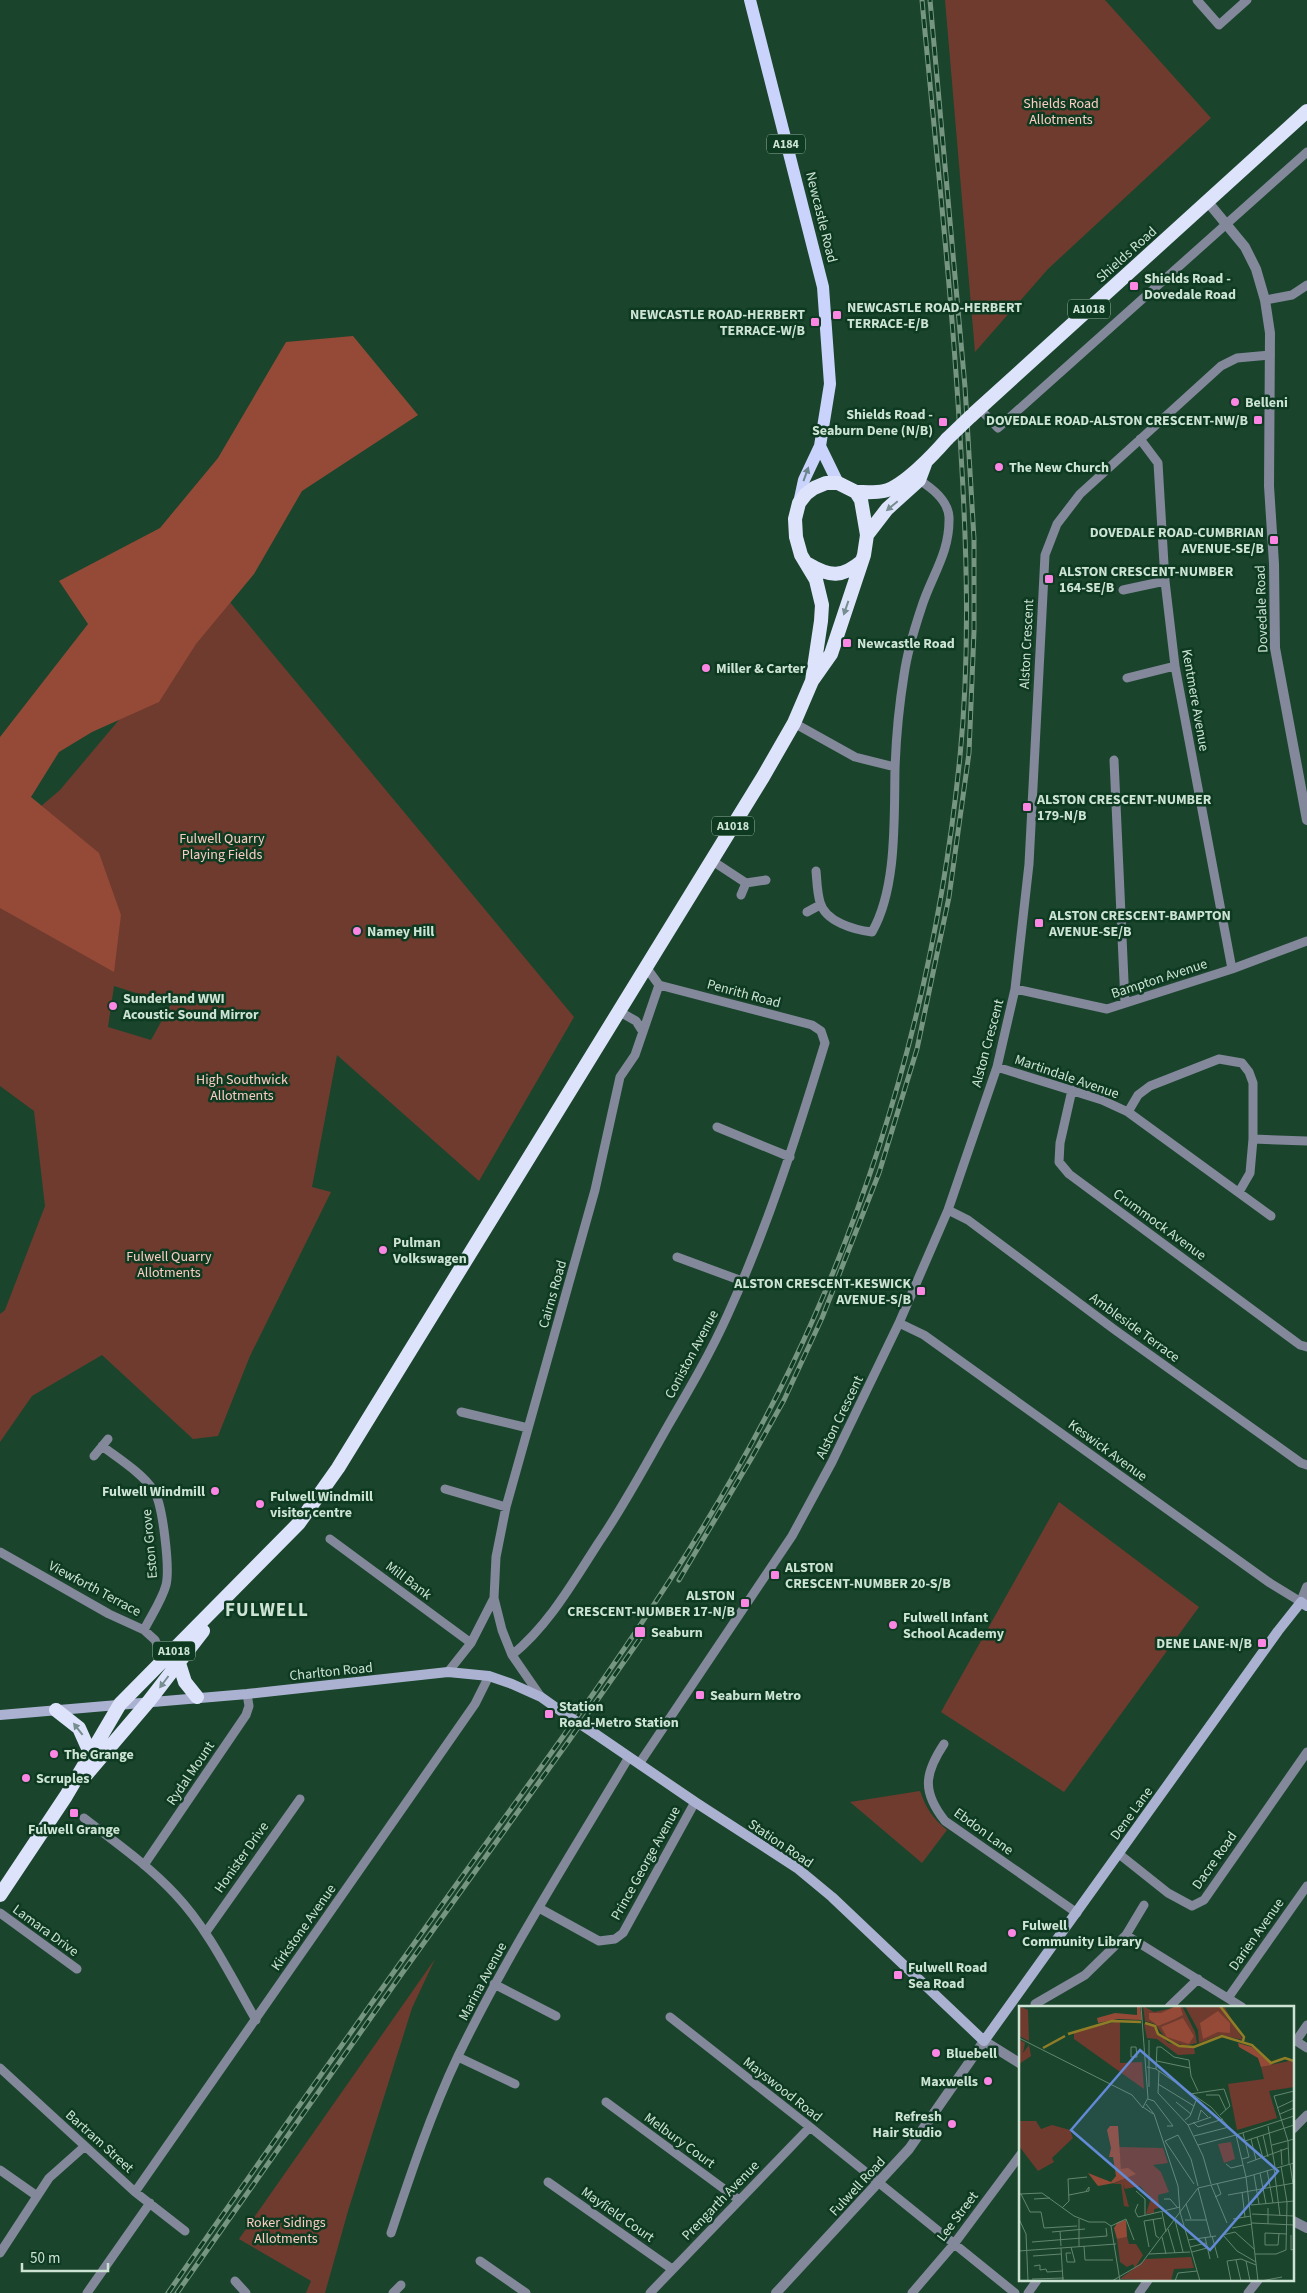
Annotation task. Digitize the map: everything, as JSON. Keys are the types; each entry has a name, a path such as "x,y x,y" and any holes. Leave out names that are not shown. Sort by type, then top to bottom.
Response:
{"highway":[{"name":"Shields Road","path":"925,464 975,412 1307,111"},
{"name":"A1018","path":"920,480 925,464"},
{"name":"A1018","path":"856,492 891,489 925,464"},
{"path":"867,534 887,509 920,480"},
{"path":"826,483 838,483 856,492 864,510 867,545 862,561 850,571 840,574 828,574 808,564 801,555 796,537 795,519 799,503 814,488 826,483"},
{"name":"A1018","path":"0,1895 66,1796 120,1704 300,1523 338,1468 620,1012 794,723 812,681 831,654 862,561"},
{"name":"A1018","path":"808,564 820,590 822,605 812,681"},
{"name":"A1018","path":"66,1796 150,1701 227,1598"},
{"path":"179,1663 185,1682 197,1698"},
{"path":"56,1710 79,1728 91,1755"}],"main road":[{"name":"Newcastle Road","path":"750,0 823,287 830,384 820,446"},
{"path":"820,446 838,483"},
{"name":"A184","path":"799,503 809,466 820,446"},
{"name":"Dene Lane","path":"984,2041 1119,1854 1304,1604"},
{"name":"Charlton Road","path":"0,1716 150,1701 246,1694 448,1672 489,1676 540,1696"},
{"name":"Station Road","path":"540,1696 695,1802 797,1868 832,1897 984,2041"}],"street":[{"path":"1197,0 1219,25 1247,0"},
{"path":"975,412 998,428 1226,222 1307,152"},
{"name":"Dovedale Road","path":"1207,201 1245,247 1256,269 1266,300 1270,333 1269,486 1274,564 1275,648 1307,820"},
{"path":"1266,300 1292,294 1307,286"},
{"name":"Alston Crescent","path":"639,1764 792,1536 832,1462 899,1323 948,1210 997,1067 1015,989 1029,864 1045,555 1057,524 1080,494 1221,366 1237,358 1270,355"},
{"name":"Kentmere Avenue","path":"1140,439 1158,463 1165,581 1175,666 1232,969"},
{"path":"816,871 820,905 832,918 856,930 872,932 880,919 893,854 895,767 904,675 921,608 948,544 949,515 947,508 939,495 920,480"},
{"path":"1123,590 1165,581"},
{"path":"1127,678 1175,666"},
{"path":"794,723 855,757 895,767"},
{"path":"1114,760 1125,1003"},
{"path":"712,860 746,883 766,880"},
{"path":"740,895 746,883"},
{"path":"807,912 820,905"},
{"name":"Bampton Avenue","path":"1015,989 1107,1009 1232,969 1307,941"},
{"path":"646,967 659,985"},
{"name":"Penrith Road","path":"659,985 812,1025 821,1031"},
{"name":"Cairns Road","path":"540,1696 512,1655 502,1630 494,1598 496,1557 506,1507 596,1190 620,1077 634,1055 659,985"},
{"path":"620,1012 636,1022 643,1032"},
{"name":"Coniston Avenue","path":"512,1655 541,1628 618,1513 699,1372 728,1316 790,1157 825,1043 821,1031"},
{"name":"Martindale Avenue","path":"1128,1112 1138,1095 1150,1086 1219,1059 1242,1063 1249,1072 1253,1083 1253,1139 1250,1173 1239,1192"},
{"name":"Martindale Avenue","path":"997,1067 1102,1100 1128,1112 1271,1216"},
{"name":"Crummock Avenue","path":"1072,1090 1060,1143 1059,1162 1069,1174 1300,1345 1307,1347"},
{"path":"717,1127 790,1157"},
{"path":"1253,1139 1307,1141"},
{"name":"Ambleside Terrace","path":"948,1210 968,1220 1124,1336 1301,1463 1307,1465"},
{"path":"677,1257 742,1281"},
{"name":"Keswick Avenue","path":"899,1323 924,1335 1270,1583 1304,1604"},
{"path":"461,1412 528,1428"},
{"name":"Eston Grove","path":"94,1456 105,1442 154,1491 160,1505 167,1580 166,1586 144,1630"},
{"path":"445,1489 506,1507"},
{"name":"Mill Bank","path":"330,1539 471,1643"},
{"name":"Viewforth Terrace","path":"0,1552 108,1614 144,1630 155,1640 164,1660"},
{"path":"1304,1604 1307,1587"},
{"name":"Cairns Road","path":"448,1672 471,1643 494,1598"},
{"name":"Kirkstone Avenue","path":"135,2192 475,1704 489,1676"},
{"name":"Rydal Mount","path":"144,1865 246,1715 249,1706 246,1694"},
{"name":"Ebdon Lane","path":"944,1744 929,1770 928,1790 934,1806 945,1821 1077,1913"},
{"name":"Dacre Road","path":"1119,1854 1168,1893 1192,1906 1204,1900 1307,1752"},
{"name":"Marina Avenue","path":"391,2233 422,2143 458,2057 494,1984 629,1757"},
{"name":"Honister Drive","path":"206,1932 300,1799"},
{"name":"Prince George Avenue","path":"539,1908 599,1941 615,1939 623,1933 695,1802"},
{"path":"84,1818 144,1865 175,1894 206,1932 256,2020"},
{"name":"Darien Avenue","path":"1228,1998 1307,1886"},
{"path":"1035,2004 1085,1975 1126,1936 1144,1905"},
{"name":"Lamara Drive","path":"0,1913 77,1969"},
{"path":"1126,1936 1240,2006"},
{"path":"1170,2006 1198,1979"},
{"path":"494,1984 556,2016"},
{"name":"Mayswood Road","path":"670,2017 810,2127 1015,2293"},
{"path":"1307,2025 1294,2040 1307,2048"},
{"path":"984,2041 1019,2063"},
{"name":"Fulwell Road","path":"776,2293 909,2150 984,2041"},
{"path":"458,2057 515,2084"},
{"name":"Bartram Street","path":"0,2068 135,2192 184,2231"},
{"name":"Melbury Court","path":"606,2102 739,2200"},
{"path":"1294,2128 1307,2115"},
{"name":"Prengarth Avenue","path":"650,2293 810,2127"},
{"path":"0,2253 49,2178 85,2146"},
{"name":"Lee Street","path":"912,2293 954,2244 1019,2157"},
{"path":"0,2170 37,2196"},
{"name":"Mayfield Court","path":"548,2182 672,2269"},
{"path":"87,2293 150,2203"},
{"path":"1294,2223 1307,2228"},
{"path":"480,2261 526,2293"},
{"path":"1028,2293 1037,2280"},
{"path":"1139,2293 1148,2280"},
{"path":"1248,2293 1258,2280"},
{"path":"235,2281 246,2293"},
{"path":"390,2291 401,2285"}],"green space":[{"name":"Shields Road Allotments","path":"945,0 1105,0 1211,118 1048,269 975,352"},
{"name":"Fulwell Quarry Playing Fields","path":"224,595 574,1017 479,1181 337,1055 312,1187 331,1192 250,1356 218,1436 193,1439 102,1355 32,1396 0,1442 0,1314 5,1310 45,1206 34,1111 0,1086 0,841 60,790","holes":["114,986 171,1004 151,1040 108,1027"]},
{"path":"1059,1502 1199,1607 1064,1792 941,1712"},
{"path":"920,1791 930,1813 947,1830 922,1863 850,1802"},
{"name":"Roker Sidings Allotments","path":"435,1959 412,2008 348,2211 325,2293 306,2293 311,2281 239,2239"}],"shaded area":[{"path":"353,336 418,415 302,491 254,574 196,644 159,702 92,732 59,752 31,797 99,853 121,915 114,972 0,908 0,737 88,624 59,581 160,528 218,458 286,342"}],"railway":[{"path":"168,2293 435,1914 568,1730 659,1596 702,1528 743,1459 781,1388 815,1315 843,1248 868,1180 910,1041 940,900 952,828 960,756 965,680 966,566 958,396 922,0"},
{"path":"679,1580 784,1400 822,1318 879,1173 917,1049 949,897 969,753 974,631 974,539 965,387 930,0"},
{"path":"177,2293 642,1636"}],"place":[{"name":"Shields Road - Dovedale Road","path":"1134,286"},
{"name":"NEWCASTLE ROAD-HERBERT TERRACE-E/B","path":"837,315"},
{"name":"NEWCASTLE ROAD-HERBERT TERRACE-W/B","path":"815,322"},
{"name":"Belleni","path":"1235,402"},
{"name":"DOVEDALE ROAD-ALSTON CRESCENT-NW/B","path":"1258,420"},
{"name":"Shields Road - Seaburn Dene (N/B)","path":"943,422"},
{"name":"The New Church","path":"999,467"},
{"name":"DOVEDALE ROAD-CUMBRIAN AVENUE-SE/B","path":"1274,540"},
{"name":"ALSTON CRESCENT-NUMBER 164-SE/B","path":"1049,579"},
{"name":"Newcastle Road","path":"847,643"},
{"name":"Miller & Carter","path":"706,668"},
{"name":"ALSTON CRESCENT-NUMBER 179-N/B","path":"1027,807"},
{"name":"ALSTON CRESCENT-BAMPTON AVENUE-SE/B","path":"1039,923"},
{"name":"Namey Hill","path":"357,931"},
{"name":"Sunderland WWI Acoustic Sound Mirror","path":"113,1006"},
{"name":"Pulman Volkswagen","path":"383,1250"},
{"name":"ALSTON CRESCENT-KESWICK AVENUE-S/B","path":"921,1291"},
{"name":"Fulwell Windmill","path":"215,1491"},
{"name":"Fulwell Windmill visitor centre","path":"260,1504"},
{"name":"ALSTON CRESCENT-NUMBER 20-S/B","path":"775,1575"},
{"name":"ALSTON CRESCENT-NUMBER 17-N/B","path":"745,1603"},
{"name":"Fulwell Infant School Academy","path":"893,1625"},
{"name":"Seaburn","path":"640,1632"},
{"name":"DENE LANE-N/B","path":"1262,1643"},
{"name":"Seaburn Metro","path":"700,1695"},
{"name":"Station Road-Metro Station","path":"549,1714"},
{"name":"The Grange","path":"54,1754"},
{"name":"Scruples","path":"26,1778"},
{"name":"Fulwell Grange","path":"74,1813"},
{"name":"Fulwell Community Library","path":"1012,1933"},
{"name":"Fulwell Road Sea Road","path":"898,1975"},
{"name":"Bluebell","path":"936,2053"},
{"name":"Maxwells","path":"988,2081"},
{"name":"Refresh Hair Studio","path":"952,2124"}],"district":[{"name":"FULWELL","path":"267,1609"}],"park label":[{"name":"High Southwick Allotments","path":"242,1088"},
{"name":"Fulwell Quarry Allotments","path":"169,1264"}]}
